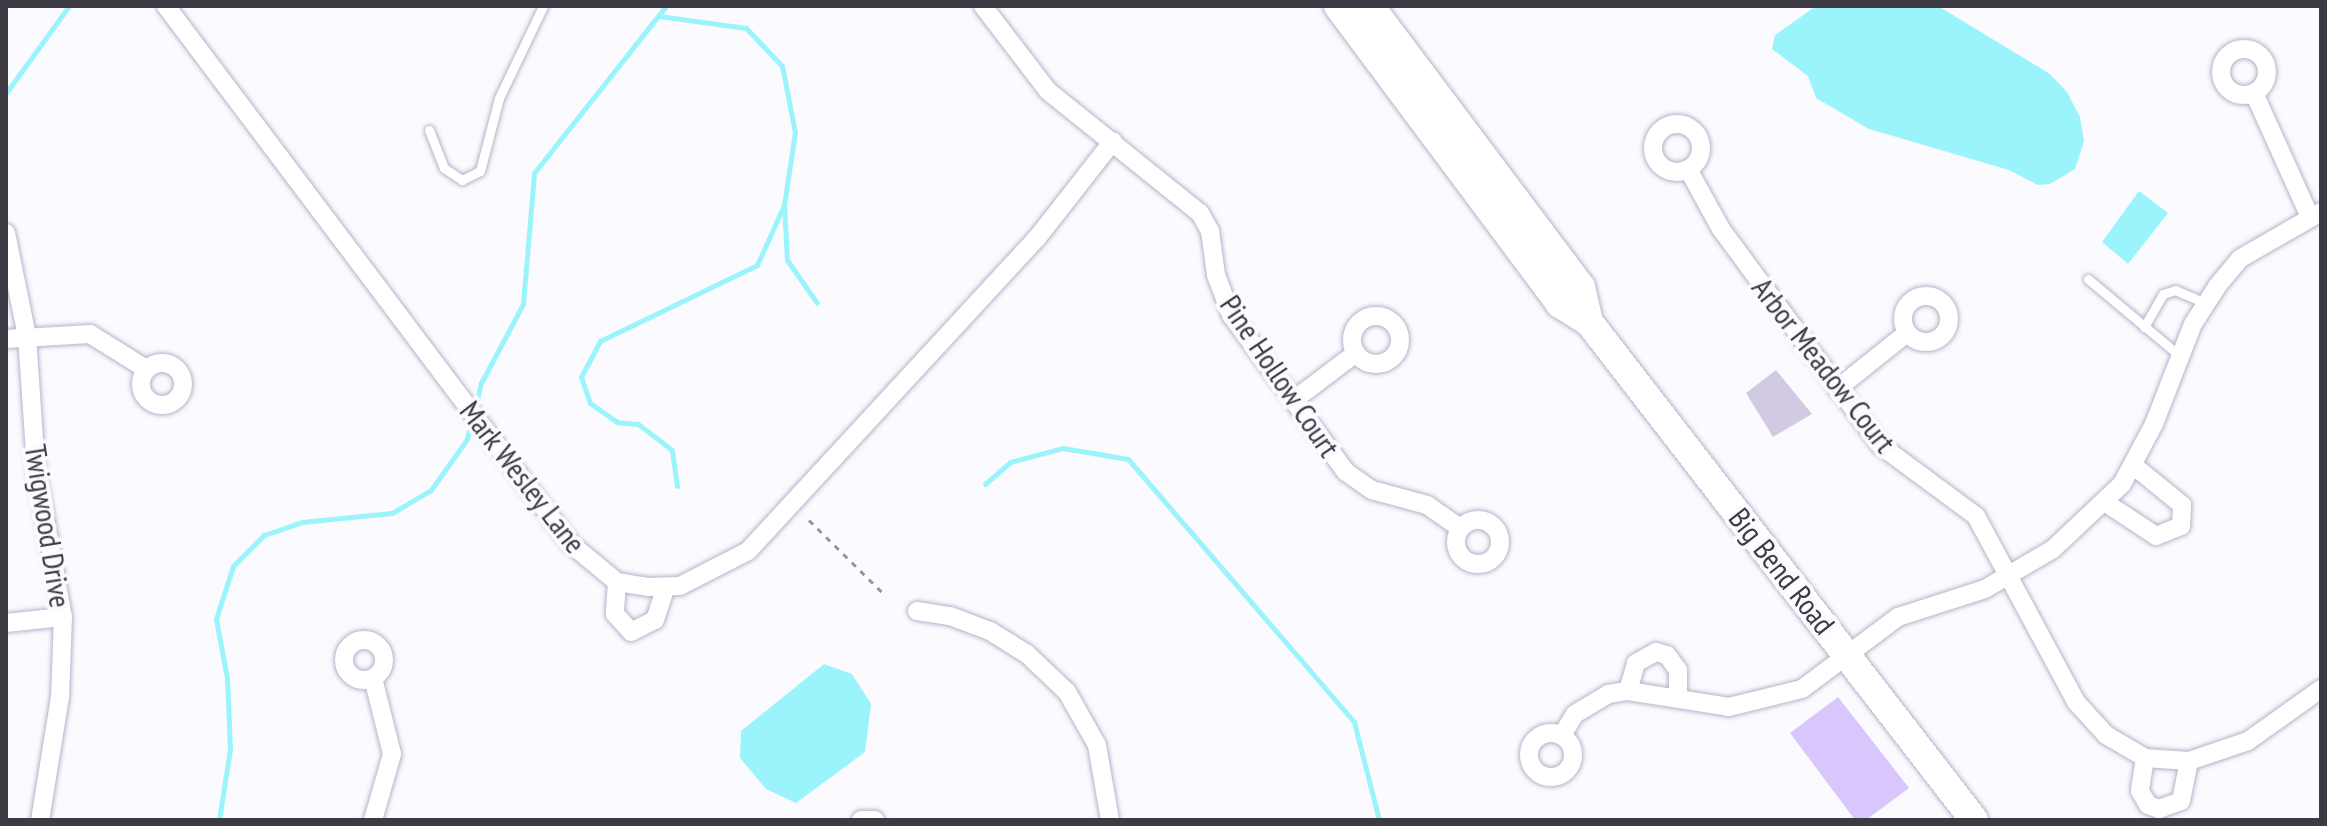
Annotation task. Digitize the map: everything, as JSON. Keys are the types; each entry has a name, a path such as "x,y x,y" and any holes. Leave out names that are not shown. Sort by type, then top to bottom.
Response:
{"main road":[{"name":"Big Bend Road","path":"1338,6 1560,304 1589,322 1974,820"},
{"name":"Big Bend Road","path":"1370,6 1581,287 1589,322"}],"street":[{"name":"Mark Wesley Lane","path":"166,6 571,544 617,582"},
{"name":"Pine Hollow Court","path":"983,6 1048,91 1200,213 1210,231 1216,275 1231,315 1357,483 1427,505 1460,528"},
{"path":"1562,735 1589,702 1628,691 1729,707 1754,705 1802,689 1898,617 2012,576 2106,503 2133,465 2167,394 2179,355 2206,303 2241,258 2316,215 2254,93"},
{"path":"666,587 655,620 631,632 615,614 617,582 666,587 714,572 766,534 1037,238 1113,141"},
{"name":"Arbor Meadow Court","path":"1688,169 1721,229 1837,389 1899,462 1976,516 2012,576 2076,702 2106,735 2145,758"},
{"name":"Twigwood Drive","path":"6,233 27,336 36,469 63,617 60,697 40,820"},
{"path":"1837,389 1907,333"},
{"path":"6,339 90,334 146,369"},
{"path":"1294,400 1356,353"},
{"path":"2106,503 2156,536 2181,526 2182,505 2133,465"},
{"path":"917,611 950,616 990,631 1027,654 1067,692 1097,745 1110,820"},
{"path":"6,623 63,617"},
{"path":"1628,691 1636,663 1656,652 1667,655 1678,670 1678,698"},
{"path":"373,678 392,754 373,820"},
{"path":"2189,761 2181,801 2159,809 2140,791 2145,758 2189,761 2248,741 2321,689"},
{"path":"861,820 875,820"}],"lane":[{"path":"429,130 444,168 462,180 480,171 499,98 543,6"},
{"path":"2088,279 2179,355"},
{"path":"2144,327 2163,294 2175,290 2206,303"}],"path":[{"path":"809,520 884,594"}],"shaded area":[{"path":"1838,697 1909,788 1866,820 1855,820 1790,733"}],"water":[{"path":"1816,6 1938,6 2050,74 2067,92 2080,117 2084,141 2075,169 2050,184 2038,185 2009,170 1869,129 1816,98 1808,76 1772,49 1775,35"},
{"path":"2139,191 2168,213 2128,264 2102,242"},
{"path":"824,664 852,674 871,704 865,752 796,803 766,789 740,758 741,731"}],"building":[{"path":"1776,370 1812,414 1773,437 1746,393"}],"waterway":[{"path":"6,93 69,6"},
{"path":"475,408 481,383 523,304 534,173 666,6"},
{"path":"659,16 746,28 782,66 795,132 784,205 787,260 817,303"},
{"path":"677,486 672,450 638,424 617,422 590,403 581,377 600,341 757,265 784,205"},
{"path":"219,820 230,749 227,678 216,619 233,566 264,535 302,522 392,513 431,490 467,439 471,422"},
{"path":"985,484 1010,462 1063,448 1128,459 1354,722 1379,820"}]}
